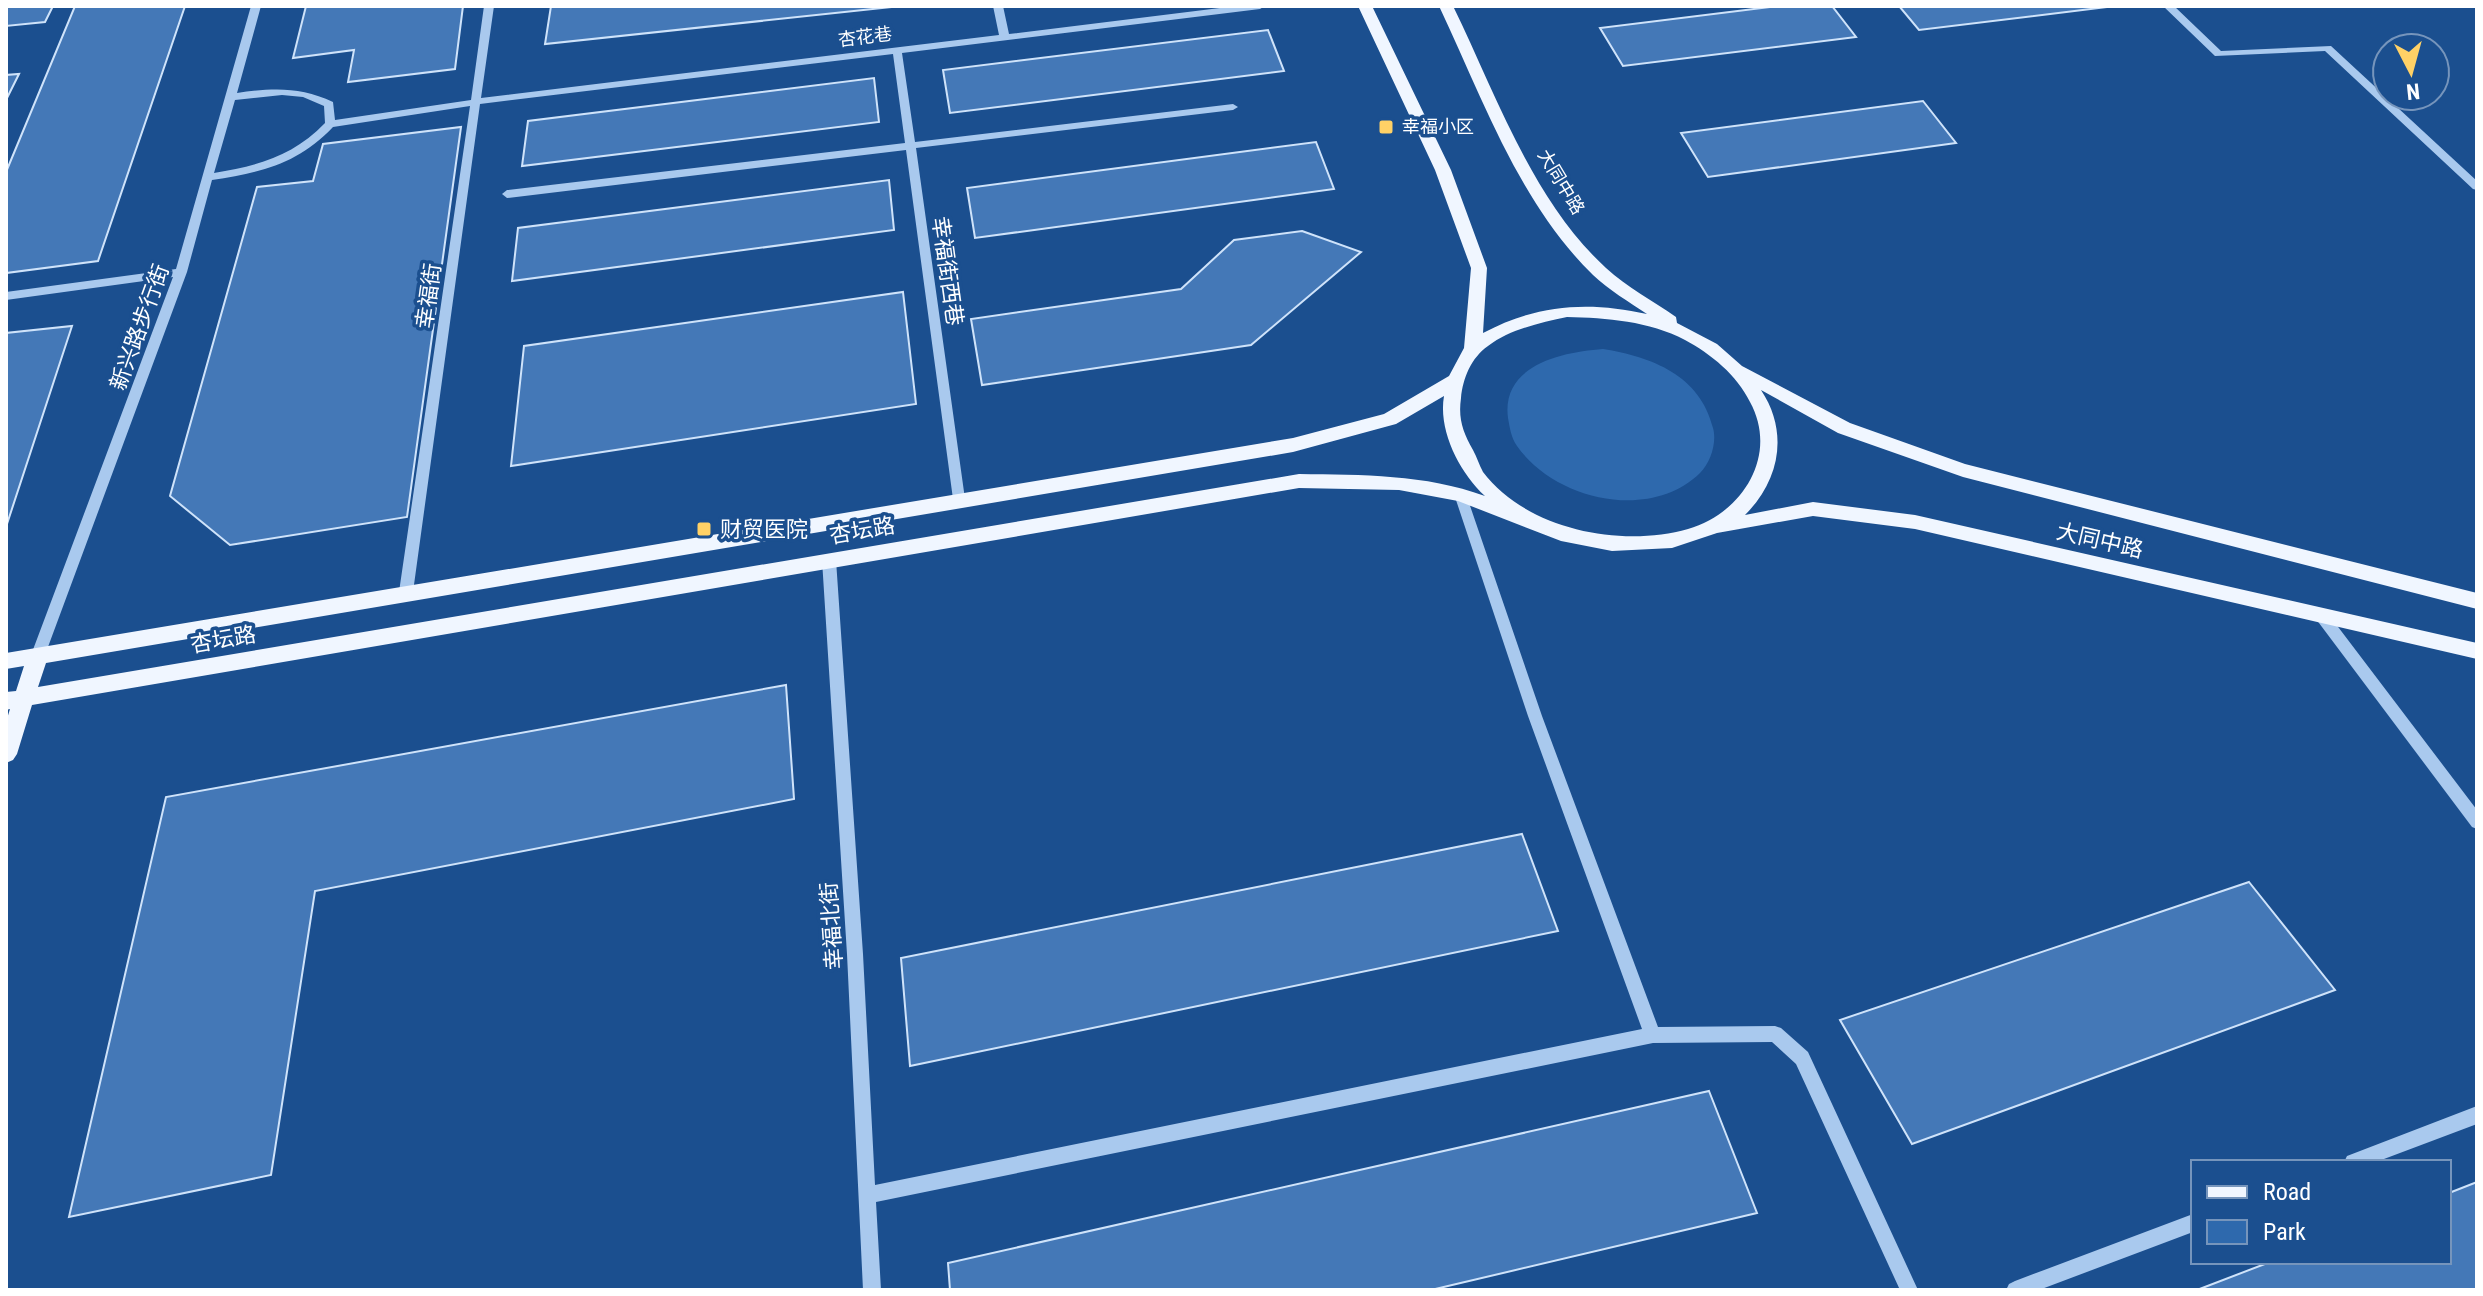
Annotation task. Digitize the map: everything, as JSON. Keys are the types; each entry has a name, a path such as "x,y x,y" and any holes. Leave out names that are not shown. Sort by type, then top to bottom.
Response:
{"main road":[{"path":"1365,6 1443,170 1479,268 1473,348 1456,380 1450,419 1476,477 1534,521 1580,539 1640,545 1675,541 1709,529 1745,506 1768,469 1772,445 1762,403 1735,367 1693,337 1659,322 1606,312 1567,311 1520,323 1473,348"},
{"name":"大同中路","path":"1446,6 1532,180 1559,224 1600,271 1693,337"},
{"name":"大同中路","path":"1735,367 1844,428 1963,470 2477,601"},
{"name":"杏坛路","path":"6,661 1293,445 1390,419 1456,380"},
{"name":"杏坛路","path":"15,699 1299,481 1399,483 1460,494 1534,521"},
{"name":"大同中路","path":"1709,529 1813,509 1915,522 2477,651"},
{"path":"6,754 15,699 38,655"}],"street":[{"name":"新兴路步行街","path":"38,655 181,272 256,6"},
{"name":"幸福街","path":"406,592 489,6"},
{"path":"998,6 1004,35"},
{"name":"杏花巷","path":"330,124 475,102 1260,6"},
{"path":"2168,6 2219,54 2327,48 2477,187"},
{"name":"幸福街西巷","path":"897,49 959,499"},
{"path":"210,177 286,161 313,144 330,124 329,104 308,92 273,91 232,97"},
{"path":"507,194 1233,107"},
{"path":"6,296 181,272"},
{"path":"1460,494 1535,716 1653,1035"},
{"name":"幸福北街","path":"829,560 872,1290"},
{"path":"2321,615 2477,822"},
{"path":"868,1195 1653,1035 1775,1034 1802,1058 1909,1290"},
{"path":"2358,1160 2477,1115"},
{"path":"2015,1290 2191,1224"}],"green space":[{"path":"1603,349 1639,357 1672,372 1697,394 1707,410 1714,434 1712,452 1700,473 1679,488 1656,497 1630,500 1604,498 1578,491 1534,465 1515,443 1508,418 1508,400 1514,385 1524,374 1553,358"}],"building":[{"path":"6,6 53,6 45,22 6,26"},
{"path":"75,6 185,6 98,261 6,273 6,172"},
{"path":"306,6 463,6 455,69 348,82 354,50 293,58"},
{"path":"551,6 901,6 545,44"},
{"path":"1778,6 1832,6 1856,37 1623,66 1600,28"},
{"path":"1899,6 2115,6 1919,30"},
{"path":"1268,30 1284,71 950,113 943,70"},
{"path":"19,74 6,100 6,75"},
{"path":"874,78 879,122 522,166 528,121"},
{"path":"1923,101 1956,143 1708,177 1681,133"},
{"path":"461,127 407,517 230,545 170,496 257,187 313,181 323,144"},
{"path":"1316,142 1334,189 975,238 967,188"},
{"path":"889,180 894,230 512,281 518,228"},
{"path":"1302,231 1361,252 1251,345 982,385 971,319 1181,289 1234,240"},
{"path":"903,292 916,404 511,466 524,346"},
{"path":"72,326 6,527 6,333"},
{"path":"786,685 794,799 315,891 271,1175 69,1217 166,797"},
{"path":"1522,834 1558,931 910,1066 901,958"},
{"path":"2249,882 2335,990 1912,1144 1840,1020"},
{"path":"1709,1091 1757,1213 1431,1290 950,1290 948,1263"},
{"path":"2477,1182 2477,1290 2197,1290 2265,1264 2451,1264 2451,1192"}],"place":[{"name":"幸福小区","path":"1386,127"},
{"name":"财贸医院","path":"704,529"}]}
